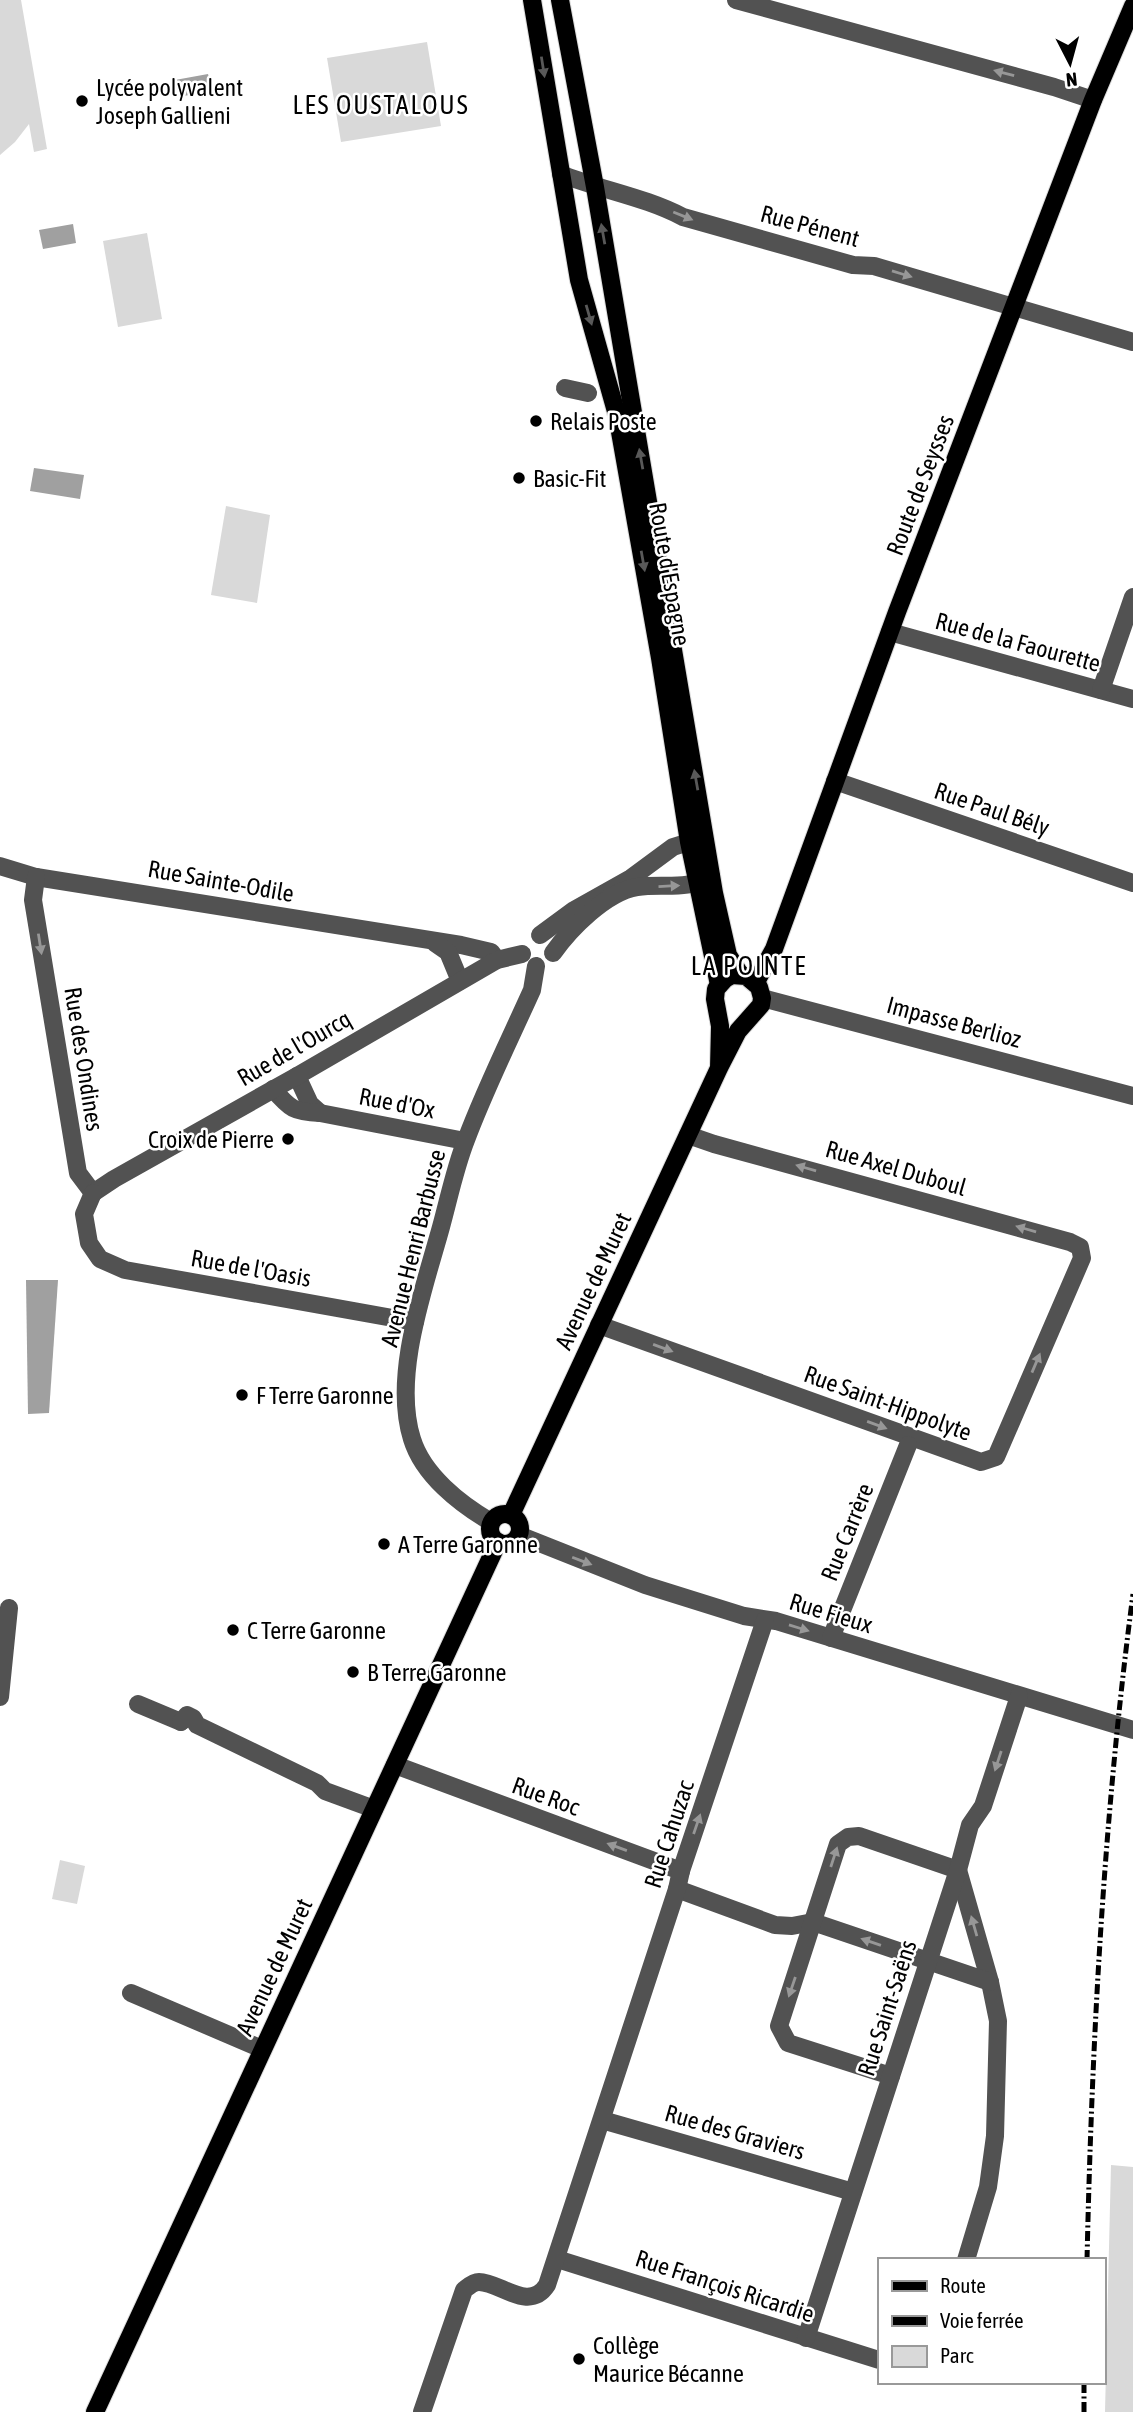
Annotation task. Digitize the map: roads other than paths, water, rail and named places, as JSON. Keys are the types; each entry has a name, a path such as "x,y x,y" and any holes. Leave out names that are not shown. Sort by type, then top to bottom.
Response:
{"main road":[{"name":"Route d'Espagne","path":"532,0 579,280 617,415 689,842 705,880 728,955 753,985"},
{"name":"Route d'Espagne","path":"561,0 707,847 705,880 719,985"},
{"name":"Route de Seysses","path":"753,985 771,956 890,632 1093,100 1133,6"},
{"path":"724,979 753,985 758,1011 747,1019 730,1020 718,1009 715,994 724,979"},
{"name":"Avenue de Muret","path":"718,1009 719,1068"},
{"name":"Avenue de Muret","path":"511,1515 719,1068 747,1019"},
{"path":"499,1514 511,1515 519,1523 519,1535 510,1543 498,1542 491,1534 491,1522 499,1514"},
{"name":"Avenue de Muret","path":"95,2412 498,1542"}],"street":[{"path":"736,0 1054,86 1093,100"},
{"path":"561,174 595,187"},
{"name":"Rue Pénent","path":"595,187 663,206 683,217 853,265 874,266 1133,342"},
{"path":"565,388 588,393"},
{"path":"1101,690 1133,597"},
{"name":"Rue de la Faourette","path":"890,632 1133,699"},
{"name":"Rue Paul Bély","path":"835,781 1133,883"},
{"path":"705,880 635,887 614,897 576,925 548,961 536,966 530,964 522,954 526,940 540,935 574,910 631,878 673,847 689,842 707,847"},
{"name":"Rue Sainte-Odile","path":"0,866 36,877 435,943 461,945 491,953 497,960"},
{"name":"Rue des Ondines","path":"36,877 33,900 78,1173 93,1193"},
{"path":"540,935 549,940 553,953"},
{"path":"435,943 447,952 460,981"},
{"name":"Rue de l'Ourcq","path":"93,1193 497,960 522,954"},
{"name":"Avenue Henri Barbusse","path":"491,1522 457,1499 425,1466 413,1443 406,1417 404,1393 415,1322 465,1141 532,989 536,966"},
{"name":"Impasse Berlioz","path":"753,985 1133,1096"},
{"path":"297,1076 310,1104 320,1113"},
{"name":"Rue d'Ox","path":"273,1089 286,1105 297,1112 320,1113 465,1141"},
{"name":"Rue Axel Duboul","path":"688,1135 1070,1242 1080,1247 1082,1258"},
{"name":"Rue de l'Oasis","path":"93,1193 84,1214 89,1243 100,1259 125,1270 415,1322"},
{"name":"Rue Saint-Hippolyte","path":"599,1325 981,1462 996,1457 1082,1258"},
{"name":"Rue Carrère","path":"831,1638 908,1445"},
{"name":"Rue Fieux","path":"519,1535 645,1585 744,1616 831,1638 1133,1730"},
{"path":"0,1697 9,1608"},
{"name":"Rue Cahuzac","path":"422,2412 464,2290 470,2284 479,2282 520,2296 533,2296 544,2290 557,2259 603,2120 681,1871 765,1620"},
{"name":"Rue Saint-Saëns","path":"806,2338 958,1870 970,1825 983,1806 1020,1696"},
{"path":"138,1704 181,1722 187,1716 193,1718 197,1725 317,1783 329,1784 348,1793 356,1801 374,1809"},
{"name":"Rue Roc","path":"395,1765 681,1871"},
{"path":"891,2076 788,2043 779,2026 838,1844 859,1836 958,1870 990,1982 998,2021 995,2136 988,2187 967,2258"},
{"path":"677,1889 775,1925 792,1926 813,1922 990,1982"},
{"path":"131,1993 262,2049"},
{"name":"Rue des Graviers","path":"603,2120 853,2192"},
{"name":"Rue François Ricardie","path":"557,2259 878,2360"}],"railway":[{"path":"1087,2258 1101,1926 1114,1760 1133,1594"},
{"path":"1084,2384 1084,2412"}],"place":[{"name":"Lycée polyvalent Joseph Gallieni","path":"82,101"},
{"name":"Relais Poste","path":"536,421"},
{"name":"Basic-Fit","path":"519,478"},
{"name":"Croix de Pierre","path":"288,1139"},
{"name":"F Terre Garonne","path":"242,1395"},
{"name":"A Terre Garonne","path":"384,1544"},
{"name":"C Terre Garonne","path":"233,1630"},
{"name":"B Terre Garonne","path":"353,1672"},
{"name":"Collège Maurice Bécanne","path":"579,2359"}],"district":[{"name":"LES OUSTALOUS","path":"381,105"},
{"name":"LA POINTE","path":"749,966"}]}
